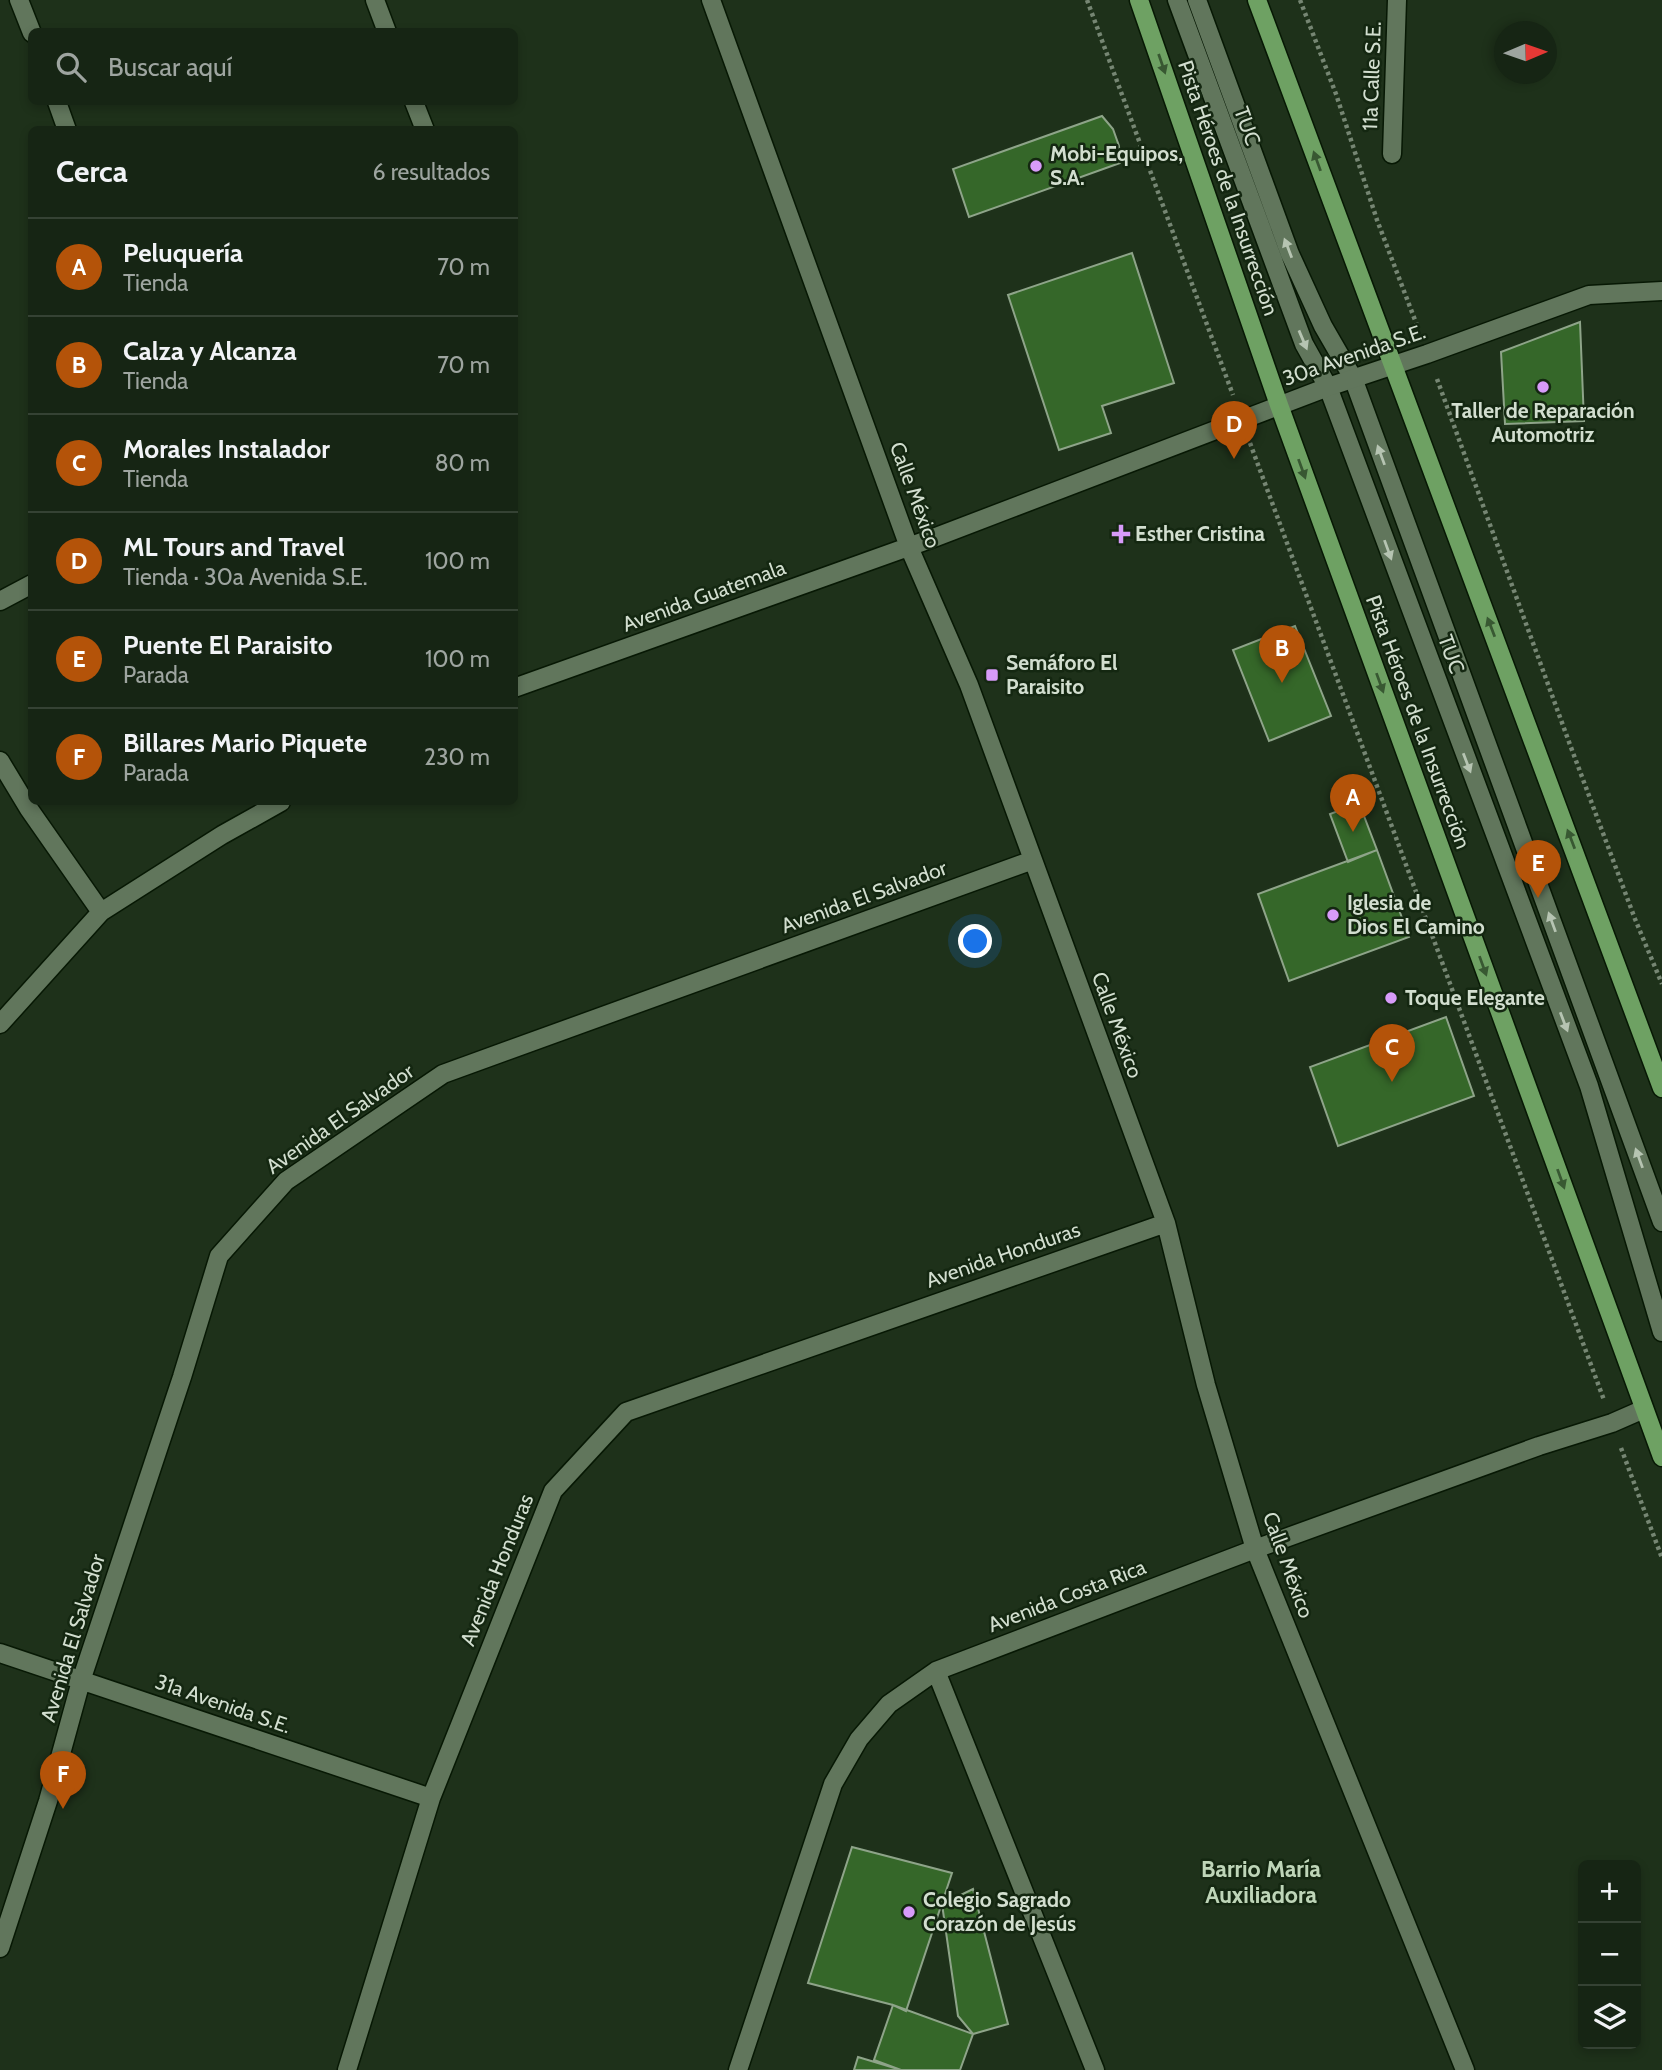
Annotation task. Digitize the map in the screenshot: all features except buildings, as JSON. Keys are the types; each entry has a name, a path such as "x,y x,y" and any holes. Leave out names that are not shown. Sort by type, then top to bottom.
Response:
{"main road":[{"name":"Pista Héroes de la Insurrección","path":"1139,0 1279,405 1662,1457"},
{"path":"1258,0 1662,1088"}],"street":[{"path":"19,0 30,28"},
{"path":"376,0 386,28"},
{"name":"Calle México","path":"711,0 909,547 969,685 1166,1223 1206,1385 1255,1549 1465,2070"},
{"name":"TUC","path":"1177,0 1304,344 1328,387 1588,1086 1662,1332"},
{"name":"TUC","path":"1197,0 1290,254 1323,326 1353,378 1662,1222"},
{"name":"11a Calle S.E.","path":"1392,154 1397,0"},
{"path":"58,105 66,126"},
{"path":"415,105 423,126"},
{"name":"30a Avenida S.E.","path":"909,547 1241,419 1589,295 1662,291"},
{"name":"Avenida Guatemala","path":"518,687 909,547"},
{"path":"0,601 28,586"},
{"path":"0,761 101,912"},
{"path":"0,1024 101,912 222,835 276,805"},
{"name":"Avenida El Salvador","path":"0,1948 48,1801 81,1681 182,1377 219,1256 286,1181 443,1074 1032,860"},
{"name":"Avenida Honduras","path":"347,2070 431,1798 553,1491 626,1412 1166,1223"},
{"name":"Avenida Costa Rica","path":"738,2070 833,1784 859,1739 889,1704 936,1671 1255,1549 1526,1451 1612,1423 1644,1409"},
{"name":"31a Avenida S.E.","path":"0,1653 431,1798"},
{"path":"936,1671 1096,2070"}],"path":[{"path":"1087,0 1662,1559"},
{"path":"1300,0 1336,94 1377,220 1569,742 1662,984"}],"place":[{"name":"Mobi-Equipos, S.A.","path":"1036,166"},
{"name":"Taller de Reparación Automotriz","path":"1543,387"},
{"name":"ML Tours and Travel","path":"1234,459"},
{"name":"Esther Cristina","path":"1121,534"},
{"name":"Semáforo El Paraisito","path":"992,675"},
{"name":"Calza y Alcanza","path":"1282,683"},
{"name":"Peluquería","path":"1353,832"},
{"name":"Puente El Paraisito","path":"1538,898"},
{"name":"Iglesia de Dios El Camino","path":"1333,915"},
{"name":"Toque Elegante","path":"1391,998"},
{"name":"Morales Instalador","path":"1392,1082"},
{"name":"Billares Mario Piquete","path":"63,1809"},
{"name":"Colegio Sagrado Corazón de Jesús","path":"909,1912"}],"district":[{"name":"Barrio María Auxiliadora","path":"1261,1882"}]}
